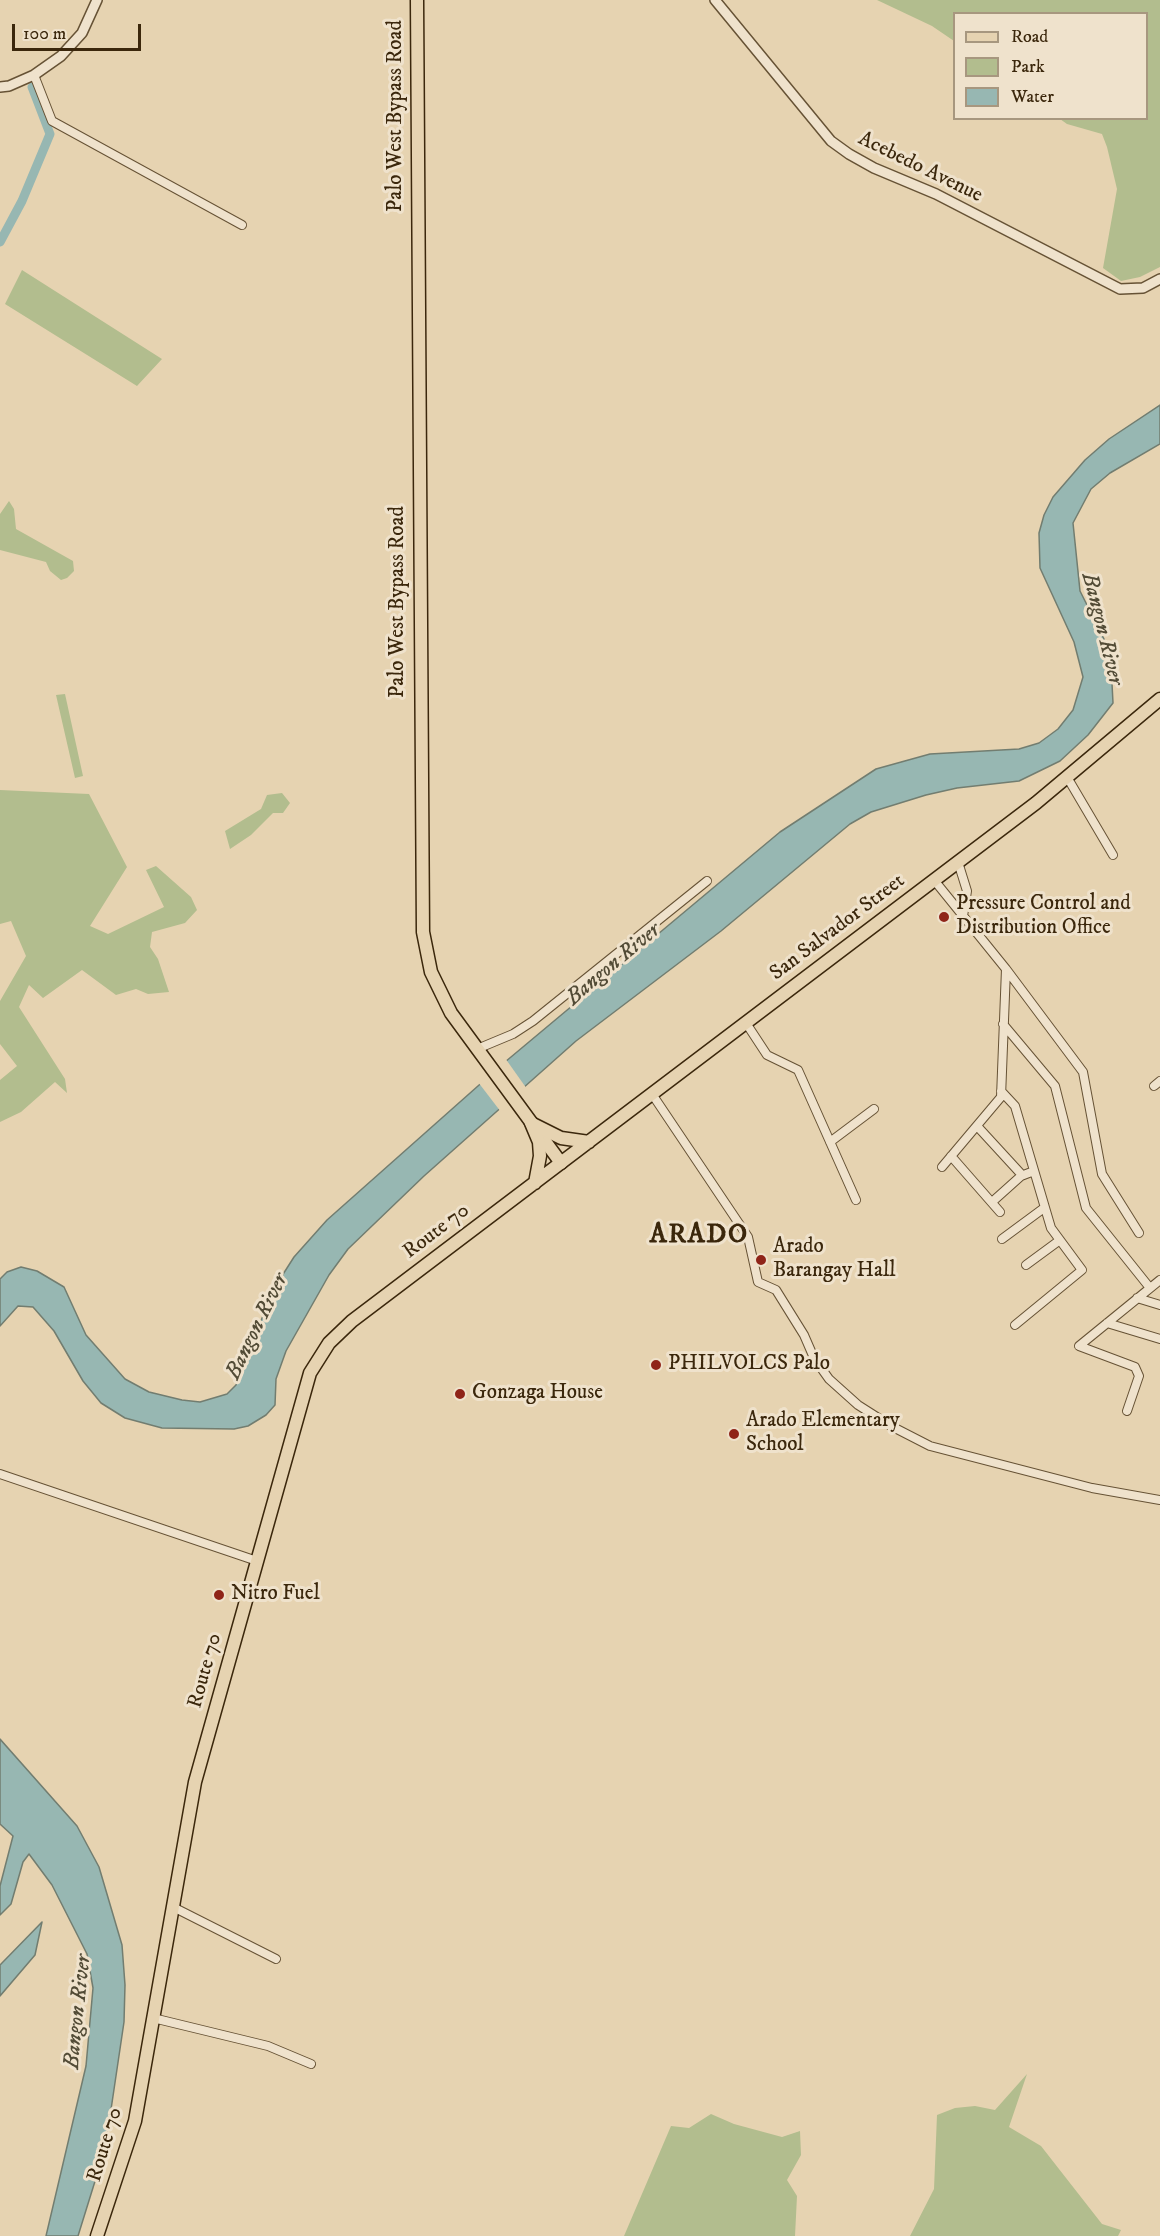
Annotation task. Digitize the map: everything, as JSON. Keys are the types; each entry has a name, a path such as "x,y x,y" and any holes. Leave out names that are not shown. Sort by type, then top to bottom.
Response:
{"main road":[{"name":"Palo West Bypass Road","path":"417,0 423,932 432,972 451,1013 561,1163"},
{"name":"San Salvador Street","path":"535,1182 958,862 1067,777 1160,699"},
{"path":"531,1123 561,1138 589,1142"},
{"path":"531,1123 539,1142 540,1156 535,1182"},
{"name":"Route 70","path":"98,2236 135,2121 195,1782 310,1372 329,1342 352,1321 535,1182"}],"street":[{"path":"0,87 9,87 34,75 62,57 82,33 96,0"},
{"name":"Acebedo Avenue","path":"715,0 831,141 849,154 874,168 936,194 1120,289 1143,288 1160,279"},
{"path":"34,75 52,121 242,225"},
{"path":"1067,777 1113,855"},
{"path":"958,862 967,891 963,916"},
{"path":"934,880 1006,969 1083,1072 1102,1174 1139,1233"},
{"path":"479,1052 532,1022 707,881"},
{"path":"942,1167 1001,1097 1006,969"},
{"path":"746,1023 767,1055 798,1070 856,1200"},
{"path":"1003,1024 1054,1086 1086,1208 1150,1288"},
{"path":"1002,1091 1015,1106 1051,1228 1082,1270 1015,1325"},
{"path":"652,1094 748,1237 758,1282 776,1290 804,1335 814,1358 829,1379 858,1405 891,1426 930,1446 1092,1488 1160,1500"},
{"path":"830,1142 874,1109"},
{"path":"976,1126 1022,1175"},
{"path":"951,1156 1000,1212"},
{"path":"992,1202 1022,1175 1034,1171"},
{"path":"1002,1239 1044,1208"},
{"path":"1026,1265 1060,1240"},
{"path":"1126,1411 1139,1376 1135,1367 1079,1346 1160,1281"},
{"path":"1137,1298 1160,1305"},
{"path":"1107,1323 1160,1339"},
{"path":"0,1474 256,1561"},
{"path":"173,1907 276,1959"},
{"path":"153,2018 268,2046 311,2064"}],"green space":[{"path":"877,0 1160,0 1160,267 1140,277 1121,281 1103,268 1117,189 1107,147 1102,134 1067,124 1061,120 1148,120 1148,12 953,12 953,40 932,26"},
{"path":"22,270 162,359 137,386 5,304"},
{"path":"9,501 14,509 16,529 73,561 74,571 67,578 61,580 50,571 46,562 0,550 0,514"},
{"path":"65,694 83,776 75,778 56,695"},
{"path":"0,790 89,794 127,867 90,926 108,934 164,907 146,870 156,866 191,897 197,910 185,923 152,932 150,947 158,959 169,992 148,994 136,989 116,995 82,970 43,998 29,985 19,1007 65,1079 67,1093 55,1082 21,1112 0,1122 0,1080 17,1066 0,1044 0,1001 26,956 11,921 0,924"},
{"path":"282,793 290,803 283,813 273,813 251,835 230,849 225,831 261,809 267,795"},
{"path":"1027,2074 1009,2127 1041,2146 1102,2224 1121,2230 1118,2236 910,2236 934,2189 937,2115 955,2108 975,2106 995,2110"},
{"path":"711,2114 734,2124 782,2137 800,2131 801,2155 787,2180 797,2196 795,2236 624,2236 671,2126 689,2128"}],"water":[{"path":"1160,405 1160,444 1110,473 1091,489 1073,523 1080,591 1104,639 1111,664 1113,703 1088,735 1060,761 1019,781 957,788 926,795 871,812 850,824 721,931 576,1041 424,1176 348,1249 329,1275 286,1351 276,1379 275,1405 266,1415 248,1426 234,1429 162,1428 125,1418 101,1403 83,1381 54,1331 33,1307 18,1306 0,1326 0,1279 7,1272 21,1267 37,1271 64,1287 86,1335 125,1379 149,1392 182,1400 200,1402 227,1394 236,1385 273,1290 294,1257 327,1220 505,1062 780,832 876,769 930,754 1019,749 1039,743 1058,729 1073,710 1083,677 1074,642 1040,568 1039,533 1044,515 1053,497 1085,460 1109,439"},
{"path":"0,1739 77,1826 99,1867 122,1945 125,1985 124,2022 109,2123 96,2178 78,2236 46,2236 86,2066 93,1988 87,1954 52,1885 29,1854 23,1862 11,1904 0,1915 0,1886 13,1836 0,1824"},
{"path":"42,1922 35,1955 0,1996 0,1965"}],"pier":[{"path":"505,1058 527,1089 501,1112 478,1082"}],"waterway":[{"path":"0,242 22,201 50,134 32,87"}],"place":[{"name":"Pressure Control and Distribution Office","path":"944,917"},
{"name":"Arado Barangay Hall","path":"761,1260"},
{"name":"PHILVOLCS Palo","path":"656,1365"},
{"name":"Gonzaga House","path":"460,1394"},
{"name":"Arado Elementary School","path":"734,1434"},
{"name":"Nitro Fuel","path":"219,1595"}],"district":[{"name":"ARADO","path":"699,1236"}],"water label":[{"name":"Bangon River","path":"1101,629"},
{"name":"Bangon River","path":"614,965"},
{"name":"Bangon River","path":"258,1327"},
{"name":"Bangon River","path":"79,2012"}]}
